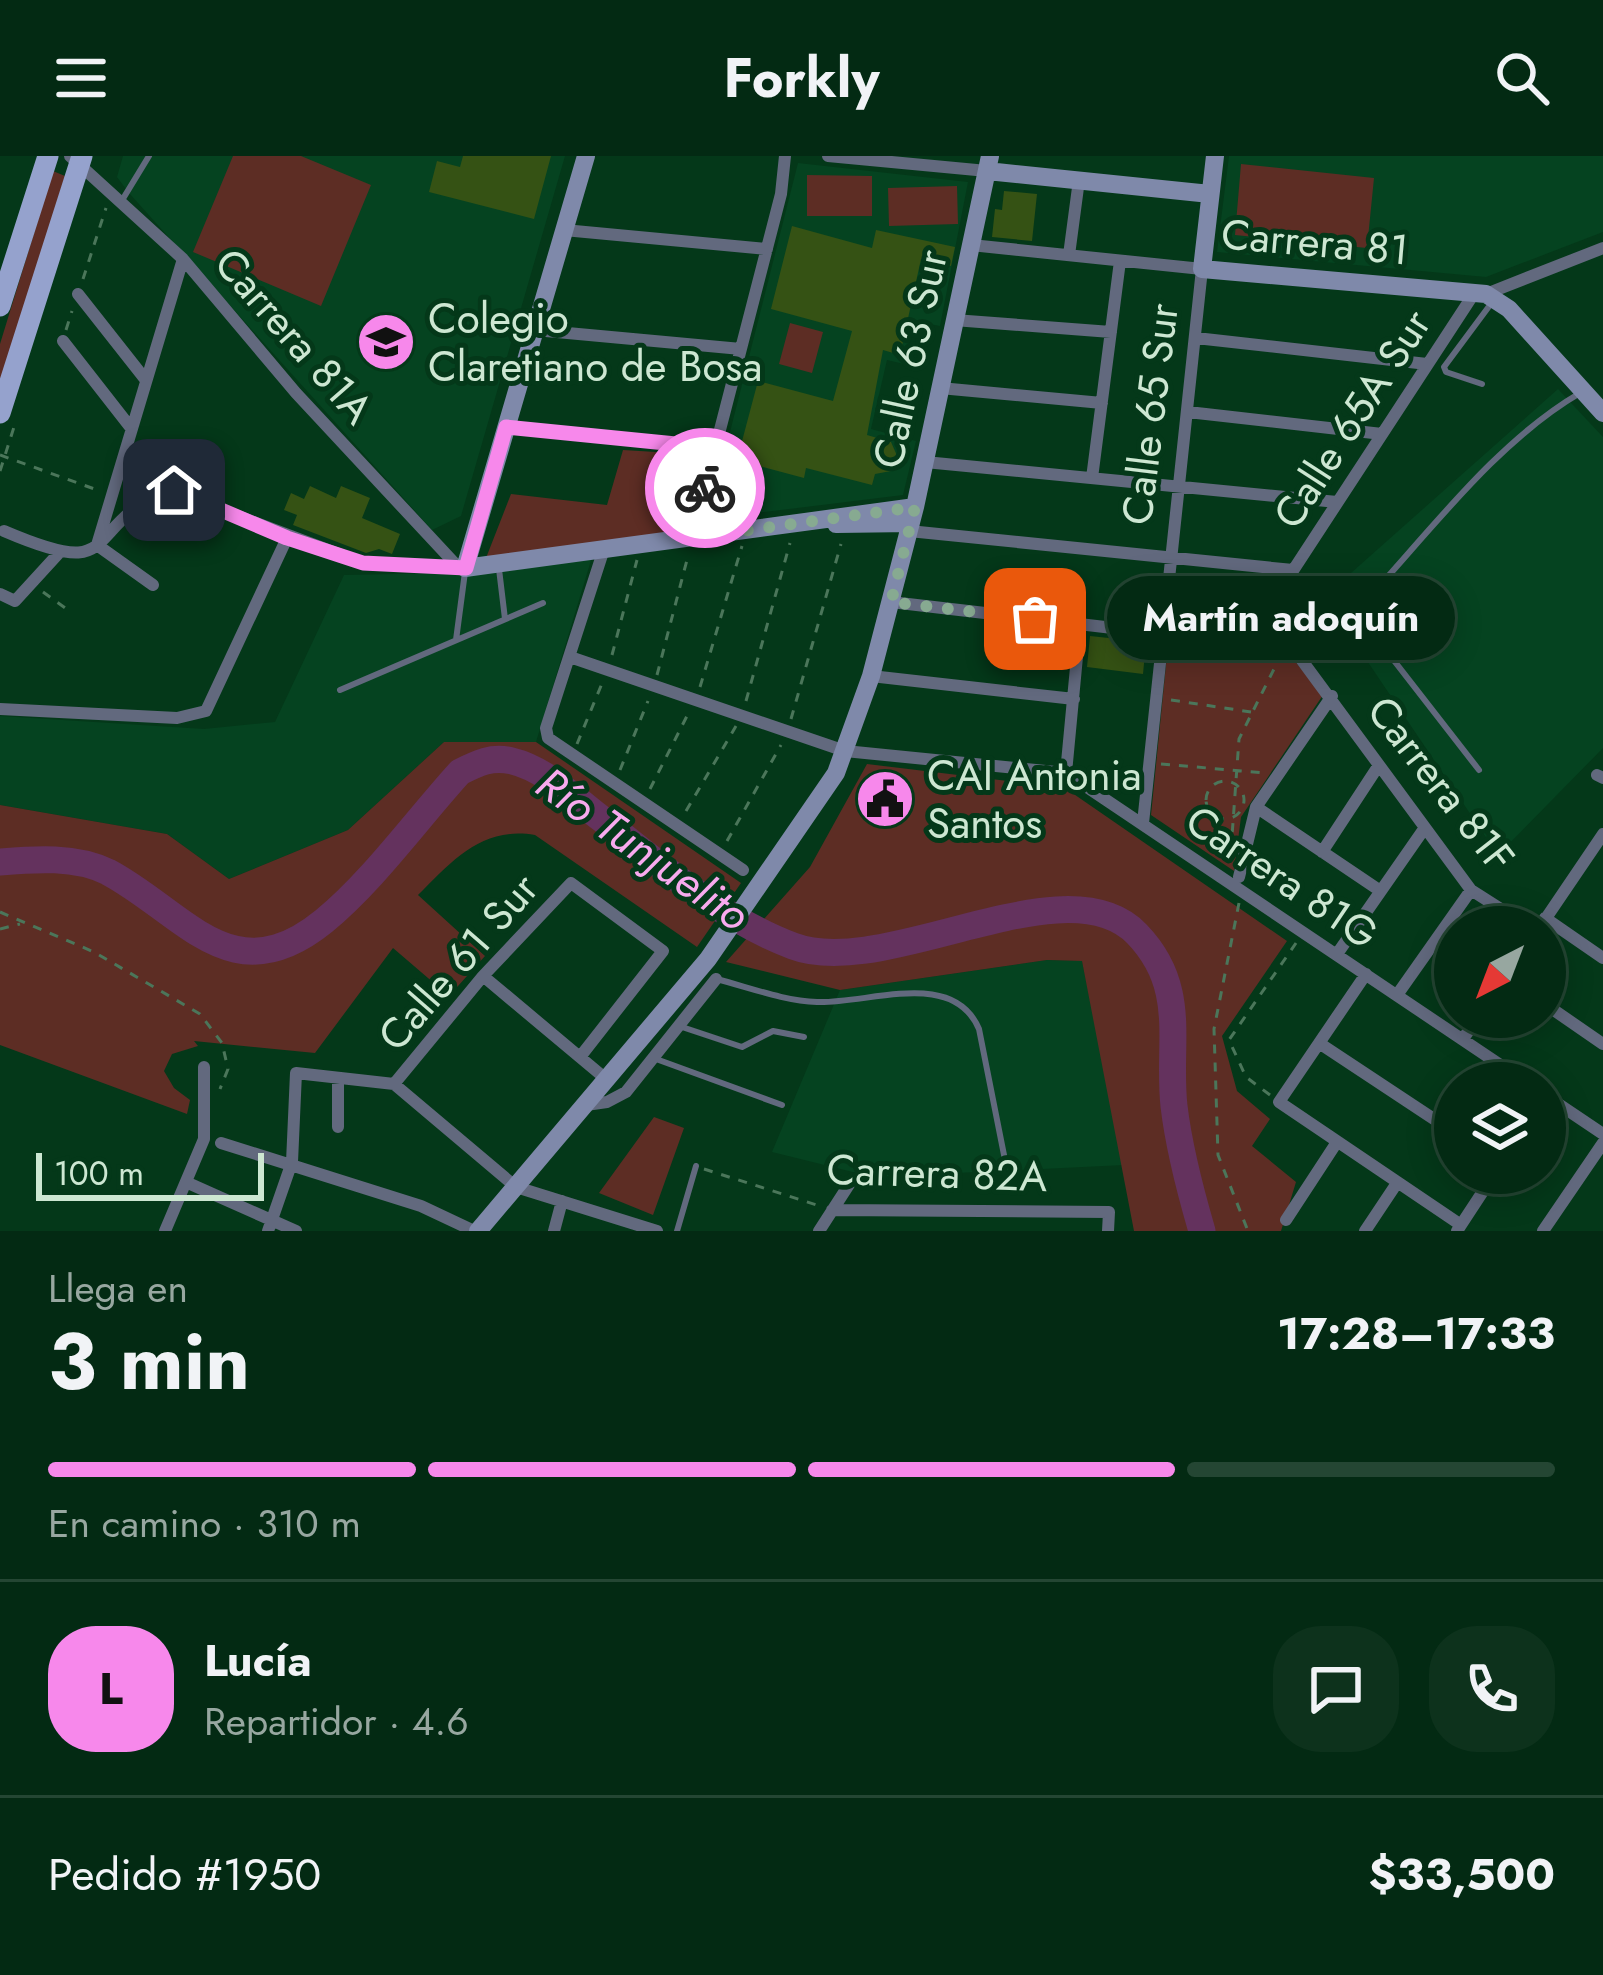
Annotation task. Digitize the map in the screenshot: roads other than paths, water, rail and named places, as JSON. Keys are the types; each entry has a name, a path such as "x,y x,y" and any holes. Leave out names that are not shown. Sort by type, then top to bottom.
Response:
{"main road":[{"path":"0,306 48,156"},
{"path":"0,413 78,158"}],"street":[{"path":"462,568 586,156"},
{"path":"692,538 767,249 785,156"},
{"path":"828,156 989,164 1079,180 1210,194"},
{"name":"Calle 65 Sur","path":"1143,823 1215,156"},
{"name":"Carrera 81A","path":"78,158 183,260 296,393 462,568"},
{"name":"Calle 63 Sur","path":"476,1231 708,959 827,790 872,676 912,520 989,164"},
{"path":"1069,255 1079,180"},
{"path":"564,230 767,249"},
{"name":"Carrera 81","path":"971,245 1485,294"},
{"path":"1603,248 1485,294 1603,413"},
{"path":"94,547 183,260"},
{"path":"1092,478 1120,261"},
{"path":"78,294 145,380"},
{"name":"Calle 65A Sur","path":"1245,644 1427,364 1485,294"},
{"path":"954,320 1111,332"},
{"path":"535,330 741,350"},
{"path":"1196,338 1427,364"},
{"path":"63,341 131,428"},
{"path":"940,388 1102,403"},
{"path":"1188,412 1382,434"},
{"path":"506,427 716,448"},
{"path":"925,462 1337,502"},
{"path":"4,531 58,554 94,547 166,489 287,538 386,567 498,565 795,525 912,520 1169,558 1292,570"},
{"path":"795,525 912,520"},
{"path":"0,709 177,718 206,711 287,538"},
{"path":"94,547 153,585"},
{"path":"603,552 546,728 548,738 743,870"},
{"path":"0,594 15,601 58,554"},
{"path":"891,602 1245,644"},
{"path":"1066,772 1080,625"},
{"name":"Carrera 81F","path":"1245,644 1284,648 1298,655 1471,890 1496,906"},
{"name":"Carrera 81G","path":"570,657 845,752 1066,772 1496,1062"},
{"path":"872,676 1074,699"},
{"path":"1237,883 1256,807 1332,696"},
{"path":"1322,851 1379,765"},
{"path":"1256,807 1379,890"},
{"path":"1336,954 1424,829"},
{"path":"1554,906 1603,834"},
{"path":"1588,856 1603,866"},
{"name":"Calle 61 Sur","path":"394,1084 483,976 571,883 663,952 580,1057"},
{"path":"1397,995 1471,890"},
{"path":"1566,937 1603,958"},
{"path":"1366,974 1279,1102 1459,1228 1481,1194"},
{"path":"483,976 606,1079"},
{"path":"584,1105 617,1099 716,979"},
{"path":"1566,1018 1603,1044"},
{"path":"1318,1043 1434,1119"},
{"path":"165,1231 188,1183 206,1123 204,1067"},
{"path":"271,1226 292,1162 296,1073 394,1084 516,1186 657,1231"},
{"path":"338,1078 338,1127"},
{"path":"1543,1231 1603,1139 1566,1112"},
{"path":"1286,1220 1337,1142"},
{"path":"221,1143 421,1206 476,1231"},
{"path":"188,1183 271,1226 296,1231"},
{"path":"1365,1231 1397,1183"},
{"path":"820,1231 850,1184"},
{"path":"554,1231 562,1201"},
{"name":"Carrera 82A","path":"832,1210 1108,1212 1108,1231"},
{"path":"952,1211 952,1231"}],"lane":[{"path":"116,196 149,156"},
{"path":"1482,384 1443,370 1485,294"},
{"path":"1479,770 1378,640 1363,604 1554,408 1583,391"},
{"path":"498,565 505,619"},
{"path":"456,640 462,568"},
{"path":"340,690 543,603"},
{"path":"716,979 814,1002 932,993 957,1000 979,1029 1005,1160"},
{"path":"678,1026 742,1047 773,1031 804,1037"},
{"path":"653,1058 782,1105"},
{"path":"677,1231 696,1166"}],"waterway":[{"name":"Río Tunjuelito","path":"0,862 55,860 96,867 210,940 262,951 291,942 324,921 377,869 460,772 498,759 525,765 549,778 694,890 742,922 793,946 831,952 876,948 1021,915 1066,910 1106,915 1137,934 1164,975 1172,1017 1176,1122 1202,1231"}],"place":[{"name":"Colegio Claretiano de Bosa","path":"386,342"},
{"name":"Martín adoquín","path":"1035,619"},
{"name":"CAI Antonia Santos","path":"885,799"}]}
